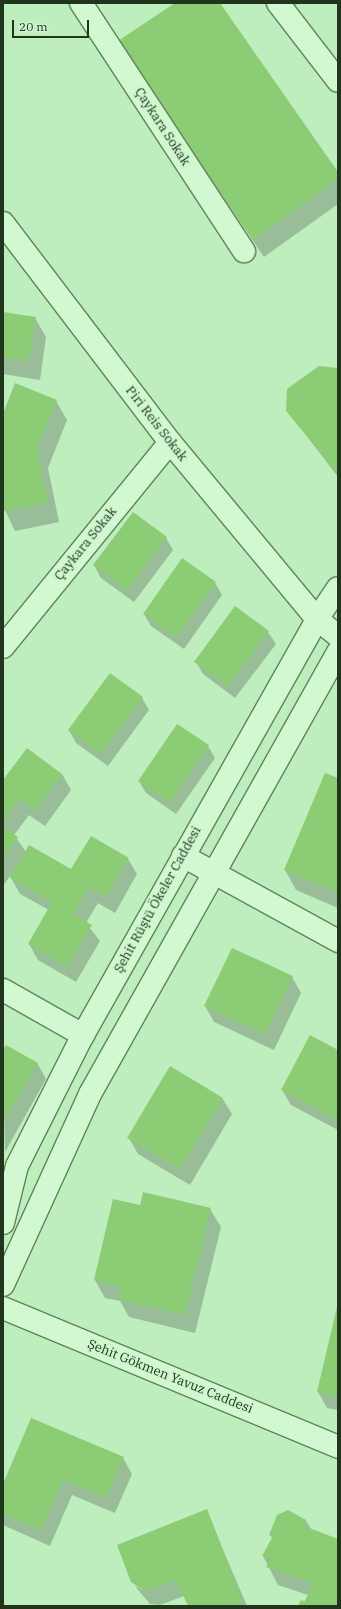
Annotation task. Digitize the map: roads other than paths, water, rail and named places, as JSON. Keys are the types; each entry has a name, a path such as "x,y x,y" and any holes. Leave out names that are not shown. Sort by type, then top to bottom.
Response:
{"street":[{"name":"Çaykara Sokak","path":"81,3 244,251"},
{"path":"278,3 338,81"},
{"name":"Piri Reis Sokak","path":"3,224 170,442 317,619 338,636"},
{"name":"Çaykara Sokak","path":"3,647 170,442"},
{"name":"Şehit Rüştü Ökeler Caddesi","path":"3,1223 10,1169 183,856 317,619 338,588"},
{"path":"3,1285 90,1094 216,876 338,652"},
{"path":"183,856 216,876 338,941"},
{"path":"3,990 83,1035"},
{"name":"Şehit Gökmen Yavuz Caddesi","path":"3,1308 338,1447"}]}
